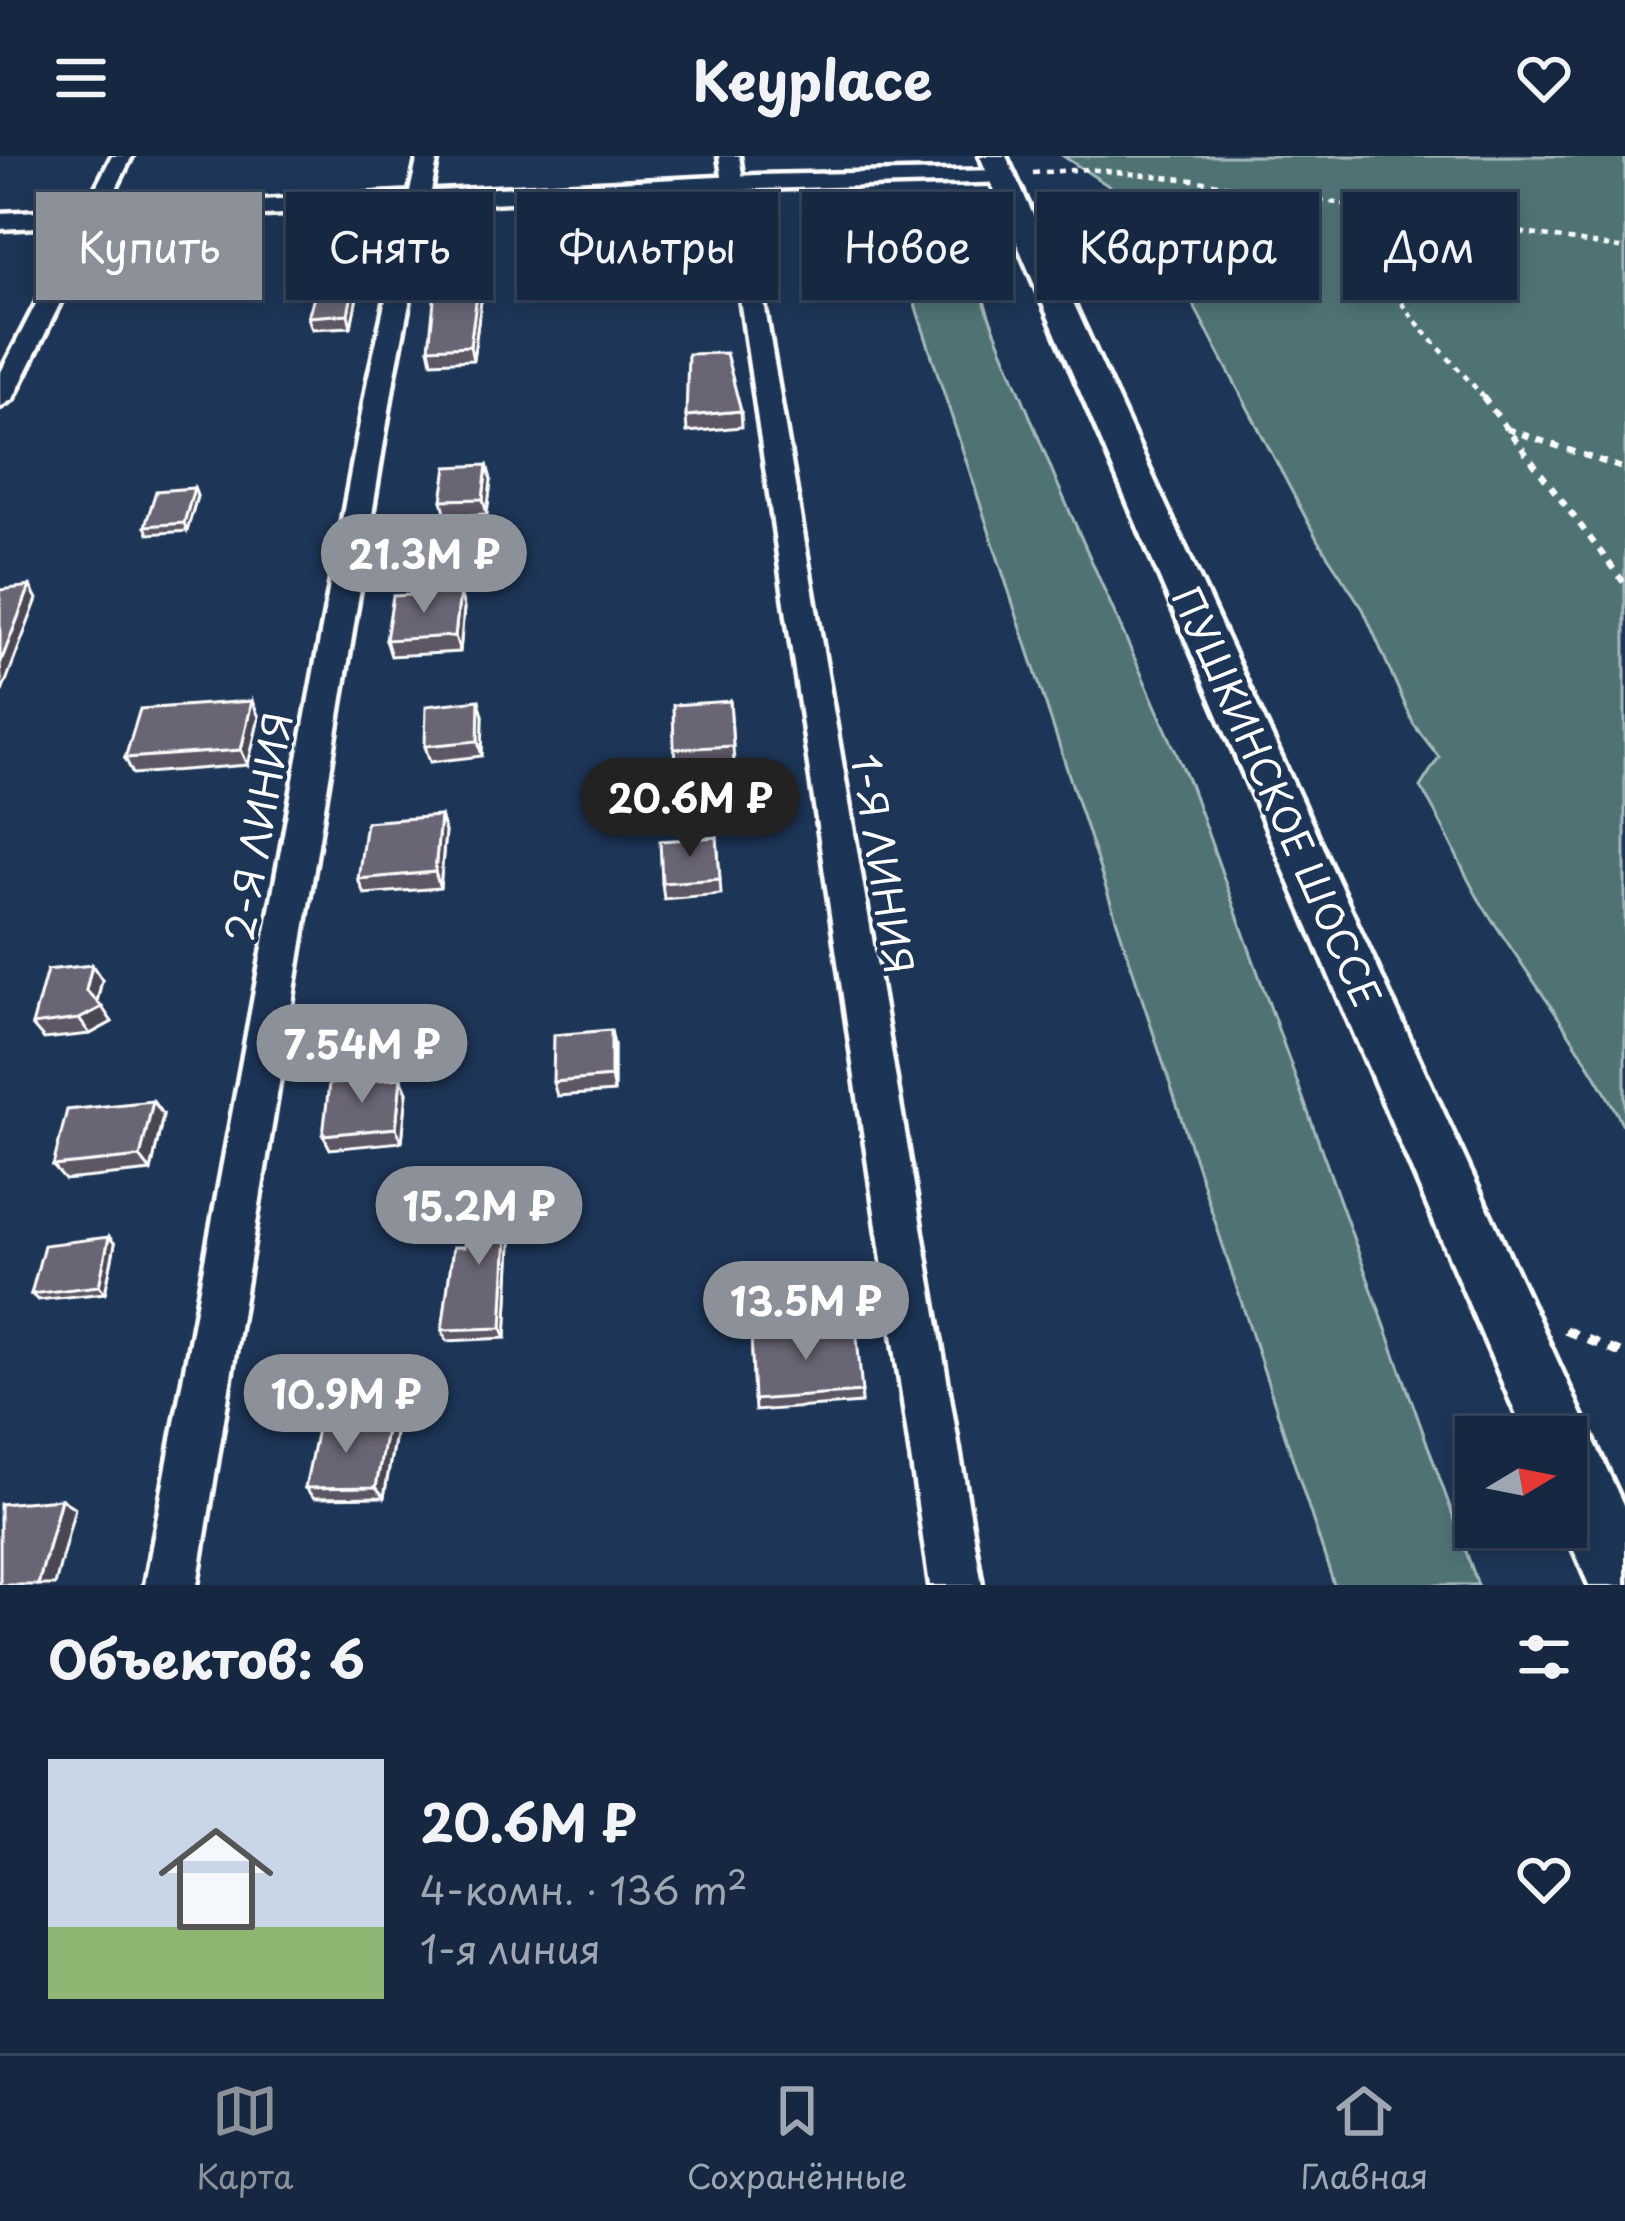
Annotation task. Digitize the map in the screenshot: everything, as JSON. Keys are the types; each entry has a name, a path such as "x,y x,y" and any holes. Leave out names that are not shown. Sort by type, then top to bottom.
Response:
{"main road":[{"name":"ПУШКИНСКОЕ ШОССЕ","path":"998,166 1550,1416"},
{"path":"1587,1501 1624,1585"}],"street":[{"path":"104,192 122,156"},
{"name":"2-Я ЛИНИЯ","path":"422,192 428,156"},
{"path":"493,194 732,170 998,166"},
{"name":"1-Я ЛИНИЯ","path":"732,170 956,1585"},
{"path":"0,220 36,218"},
{"path":"0,399 50,300"},
{"name":"2-Я ЛИНИЯ","path":"171,1585 372,426 399,300"}],"path":[{"path":"998,166 1108,171 1343,203"},
{"path":"1517,231 1625,249"},
{"path":"1401,300 1625,584"},
{"path":"1507,429 1625,469"}],"green space":[{"path":"1063,156 1625,156 1625,1129 1574,1041 1472,887 1420,787 1439,757 1414,725 1363,609 1318,541 1191,300 1319,300 1319,192 1118,192"},
{"path":"913,300 984,300 1058,485 1190,784 1455,1521 1455,1548 1465,1548 1478,1585 1334,1585"}],"building":[{"path":"313,300 351,300 348,314 308,317"},
{"path":"434,300 476,300 470,346 429,348"},
{"path":"726,353 741,411 686,416 688,354"},
{"path":"487,465 483,499 442,500 447,467"},
{"path":"194,488 184,523 145,526 156,491"},
{"path":"30,586 0,664 0,590"},
{"path":"460,592 455,636 386,640 393,596"},
{"path":"479,700 478,741 425,746 426,706"},
{"path":"252,701 241,750 125,758 140,709"},
{"path":"730,701 733,746 674,749 673,705"},
{"path":"440,816 435,872 358,879 366,822"},
{"path":"717,837 720,879 662,883 660,841"},
{"path":"92,965 86,990 102,1007 79,1019 32,1025 47,970"},
{"path":"611,1030 611,1077 553,1082 554,1035"},
{"path":"401,1078 396,1128 323,1135 329,1084"},
{"path":"153,1101 140,1157 53,1166 67,1110"},
{"path":"509,1194 502,1328 442,1330 453,1247 464,1247 468,1197"},
{"path":"109,1237 99,1286 31,1294 44,1245"},
{"path":"856,1326 862,1392 754,1400 751,1333"},
{"path":"318,1424 387,1424 376,1487 305,1488"},
{"path":"61,1499 38,1585 0,1585 0,1504"}]}
